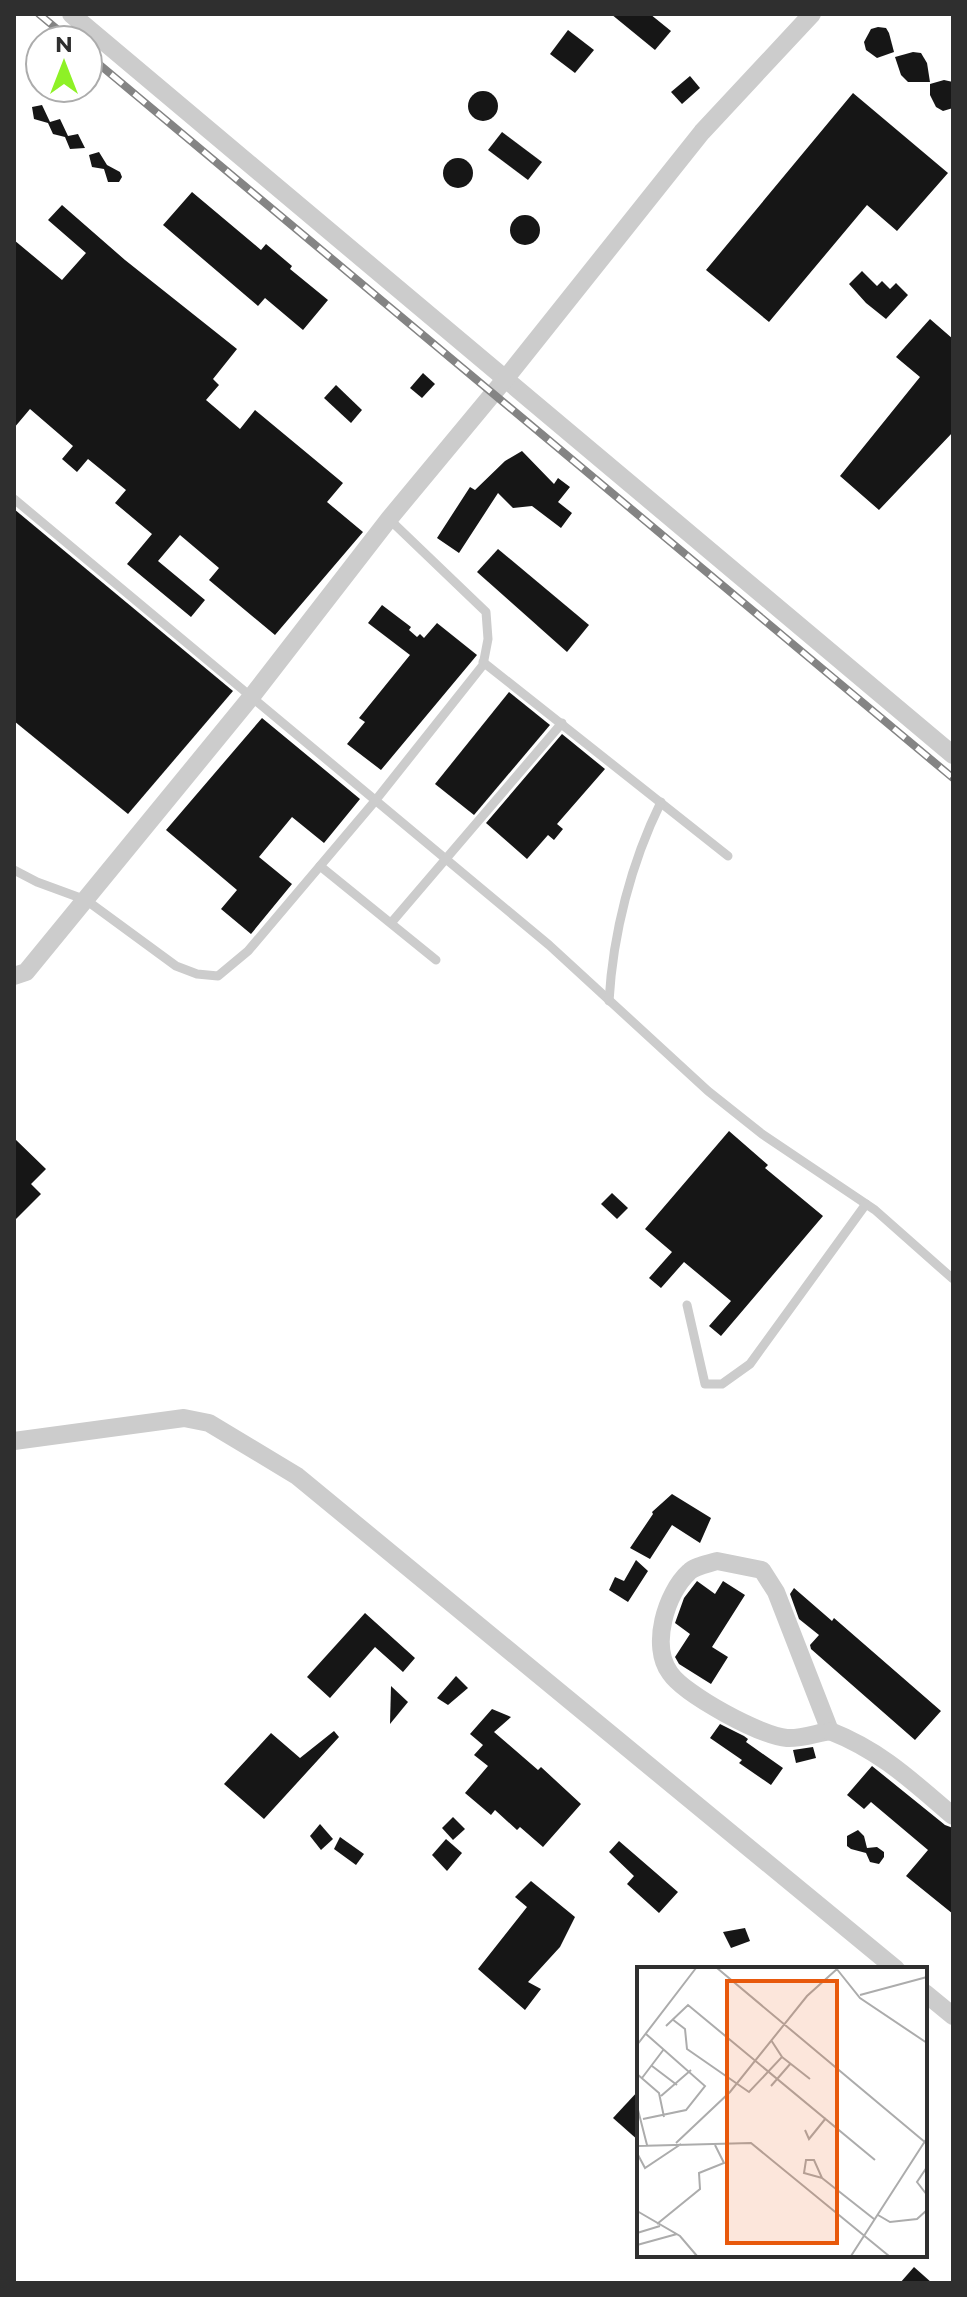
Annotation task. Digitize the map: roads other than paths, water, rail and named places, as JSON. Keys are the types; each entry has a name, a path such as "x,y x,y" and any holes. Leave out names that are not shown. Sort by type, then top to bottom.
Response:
{"street":[{"path":"71,14 953,755"},
{"path":"14,976 26,972 86,900 702,132 812,14"},
{"path":"14,1441 184,1418 209,1423 297,1476 894,1967"},
{"path":"830,1731 776,1592 762,1570 717,1561 691,1569 672,1593 663,1617 662,1653 667,1670 675,1681 745,1724 787,1738 830,1731 861,1743 892,1764 953,1816"},
{"path":"927,1995 953,2016"}],"lane":[{"path":"14,499 549,945 638,1029 762,1134 866,1204 953,1279"},
{"path":"14,870 86,900 176,966 197,974 218,976 248,951 375,801 483,662 488,639 486,612 389,519"},
{"path":"483,662 728,856"},
{"path":"391,923 562,723"},
{"path":"609,1001 614,950 630,881 661,802"},
{"path":"320,866 436,960"},
{"path":"687,1305 705,1384 722,1384 750,1364 866,1204"}],"railway":[{"path":"39,14 51,24"},
{"path":"104,68 953,778"}]}
